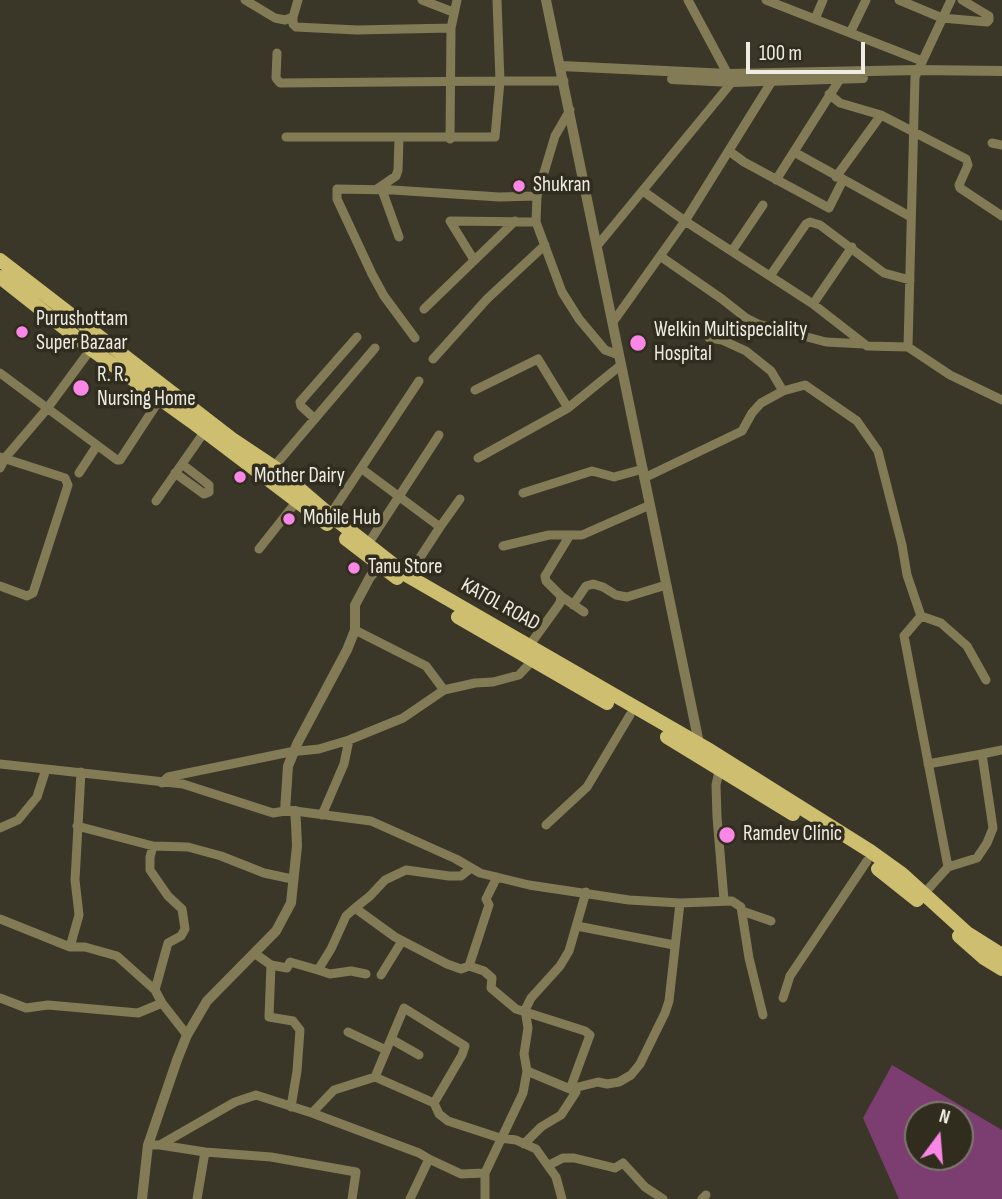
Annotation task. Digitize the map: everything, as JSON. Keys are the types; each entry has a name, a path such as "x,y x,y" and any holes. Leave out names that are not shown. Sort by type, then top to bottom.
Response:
{"main road":[{"name":"KATOL ROAD","path":"0,260 160,399 330,515 368,544 382,562 532,652 630,715 700,750"},
{"name":"KATOL ROAD","path":"0,277 95,344 133,361 232,439 270,472 297,501 481,631 532,652 700,750 1002,955"},
{"name":"KATOL ROAD","path":"722,765 870,851 902,874 921,898 984,957 1002,969"}],"street":[{"path":"245,0 275,18 285,20 293,17"},
{"path":"297,0 293,24 300,29 451,28"},
{"path":"422,0 453,12"},
{"path":"450,139 451,28 457,0"},
{"path":"286,137 495,137 500,81 497,0"},
{"path":"546,0 700,750"},
{"path":"688,0 730,78"},
{"path":"767,0 850,33 919,69"},
{"path":"815,19 823,0"},
{"path":"850,33 866,0"},
{"path":"898,0 942,18 989,20 989,16 962,0"},
{"path":"908,346 913,133 919,69 951,0"},
{"path":"277,53 276,78 279,83 500,81 562,73 772,81 840,79 919,69 1002,78"},
{"path":"597,246 730,78 919,69 1002,71"},
{"path":"776,180 840,79"},
{"path":"613,322 685,221 772,81"},
{"path":"829,94 840,103 881,116 966,159 968,165 960,188 1002,216"},
{"path":"570,110 555,136 537,196 536,222 562,292 605,350 620,360"},
{"path":"729,151 744,162 829,208 840,179 881,116"},
{"path":"379,190 396,176 399,138"},
{"path":"992,143 1002,145"},
{"path":"794,152 911,217"},
{"path":"415,338 384,296 337,199 337,189 499,197 537,196"},
{"path":"379,190 399,237"},
{"path":"643,191 813,304 864,344"},
{"path":"732,251 763,205"},
{"path":"474,260 450,221 536,222"},
{"path":"424,309 515,221"},
{"path":"770,276 806,223 810,222 820,225 852,247 884,273 910,280"},
{"path":"433,359 486,299 545,245"},
{"path":"813,304 852,247"},
{"path":"660,256 758,324 826,342 908,346 950,375 1002,400"},
{"path":"315,419 300,402 357,337"},
{"path":"709,338 722,340 746,351 771,372 783,391"},
{"path":"0,468 3,457 46,410 95,344"},
{"path":"270,472 375,348"},
{"path":"475,390 538,359 568,408"},
{"path":"478,458 568,408 620,360"},
{"path":"0,373 46,410 117,460 120,460 160,399"},
{"path":"330,515 419,381"},
{"path":"523,493 592,471 614,477 643,474 742,431 752,412 761,403 783,391 806,385 857,421 877,451 900,533 906,575 920,616"},
{"path":"156,501 205,431"},
{"path":"368,544 439,435"},
{"path":"79,473 96,447"},
{"path":"0,586 27,596 33,593 68,485 65,478 3,457"},
{"path":"176,473 204,494 209,492 209,485 182,464"},
{"path":"362,469 440,527"},
{"path":"408,576 460,499"},
{"path":"259,549 297,501"},
{"path":"503,546 549,536 582,536 650,505"},
{"path":"570,535 545,576 545,581 583,612"},
{"path":"142,1199 154,1145 187,1035 207,1001 276,931 291,903 296,846 290,811 288,766 355,630 355,605 382,562"},
{"path":"573,605 586,586 593,584 627,597 666,585"},
{"path":"162,783 168,777 319,749 349,740 403,718 444,690 519,675 561,596"},
{"path":"920,616 942,622 967,646 986,680"},
{"path":"920,616 904,636 948,867"},
{"path":"355,630 426,666 444,690"},
{"path":"546,825 587,787 630,715"},
{"path":"322,815 344,764 349,740"},
{"path":"928,764 1002,750"},
{"path":"921,898 948,867 977,858 987,843 993,828 982,754"},
{"path":"0,764 183,784 273,813 290,811 371,821 471,868 529,885 629,900 680,903 724,900 741,906 749,958 763,1015"},
{"path":"722,765 716,785 724,900"},
{"path":"0,828 18,820 37,797 46,769"},
{"path":"69,947 79,915 75,880 81,772"},
{"path":"78,826 153,846 188,847 221,856 264,873 292,879"},
{"path":"153,846 150,870 168,896 182,909 185,929 181,936 169,943 155,990"},
{"path":"783,998 790,976 867,861"},
{"path":"318,970 346,916 384,880 407,870 461,876 471,868"},
{"path":"469,966 489,905 486,899 496,877"},
{"path":"485,1199 485,1173 523,1093 527,1071 524,1054 528,1028 525,1010 531,998 560,966 569,951 586,892"},
{"path":"570,1089 598,1082 619,1082 631,1075 640,1064 665,1013 676,950 674,945 680,903"},
{"path":"355,908 402,941 447,964 461,969 477,967 492,978 491,988 516,1009 585,1031 590,1035 570,1089"},
{"path":"742,911 771,921"},
{"path":"0,919 69,947 85,947 117,956 155,990 187,1035"},
{"path":"577,926 674,945"},
{"path":"381,975 402,941"},
{"path":"254,953 271,965 287,968 290,962 330,974 351,971 366,974"},
{"path":"271,965 269,1017 293,1021 300,1030 291,1107"},
{"path":"0,998 26,1008 53,1005 138,1013 162,1003"},
{"path":"374,1077 404,1008 465,1046 434,1103"},
{"path":"348,1032 386,1050"},
{"path":"391,1039 419,1055"},
{"path":"524,1144 541,1127 561,1115 576,1092 527,1071"},
{"path":"312,1113 334,1090 374,1077 434,1103 439,1114 447,1121 500,1138 516,1140 536,1149 556,1177 562,1199"},
{"path":"154,1145 234,1102 256,1095 419,1153 461,1174 485,1173"},
{"path":"154,1145 271,1157 356,1172 352,1199"},
{"path":"197,1199 205,1152"},
{"path":"549,1165 563,1157 574,1157 615,1168 622,1163 645,1186 663,1199"},
{"path":"410,1199 429,1159"}],"shaded area":[{"path":"892,1065 953,1101 904,1101 904,1171 974,1171 974,1113 1002,1130 1002,1199 899,1199 863,1118"}],"place":[{"name":"Shukran","path":"519,186"},
{"name":"Purushottam Super Bazaar","path":"22,332"},
{"name":"Welkin Multispeciality Hospital","path":"638,343"},
{"name":"R. R. Nursing Home","path":"81,388"},
{"name":"Mother Dairy","path":"240,477"},
{"name":"Mobile Hub","path":"289,519"},
{"name":"Tanu Store","path":"354,568"},
{"name":"Ramdev Clinic","path":"727,835"}]}
